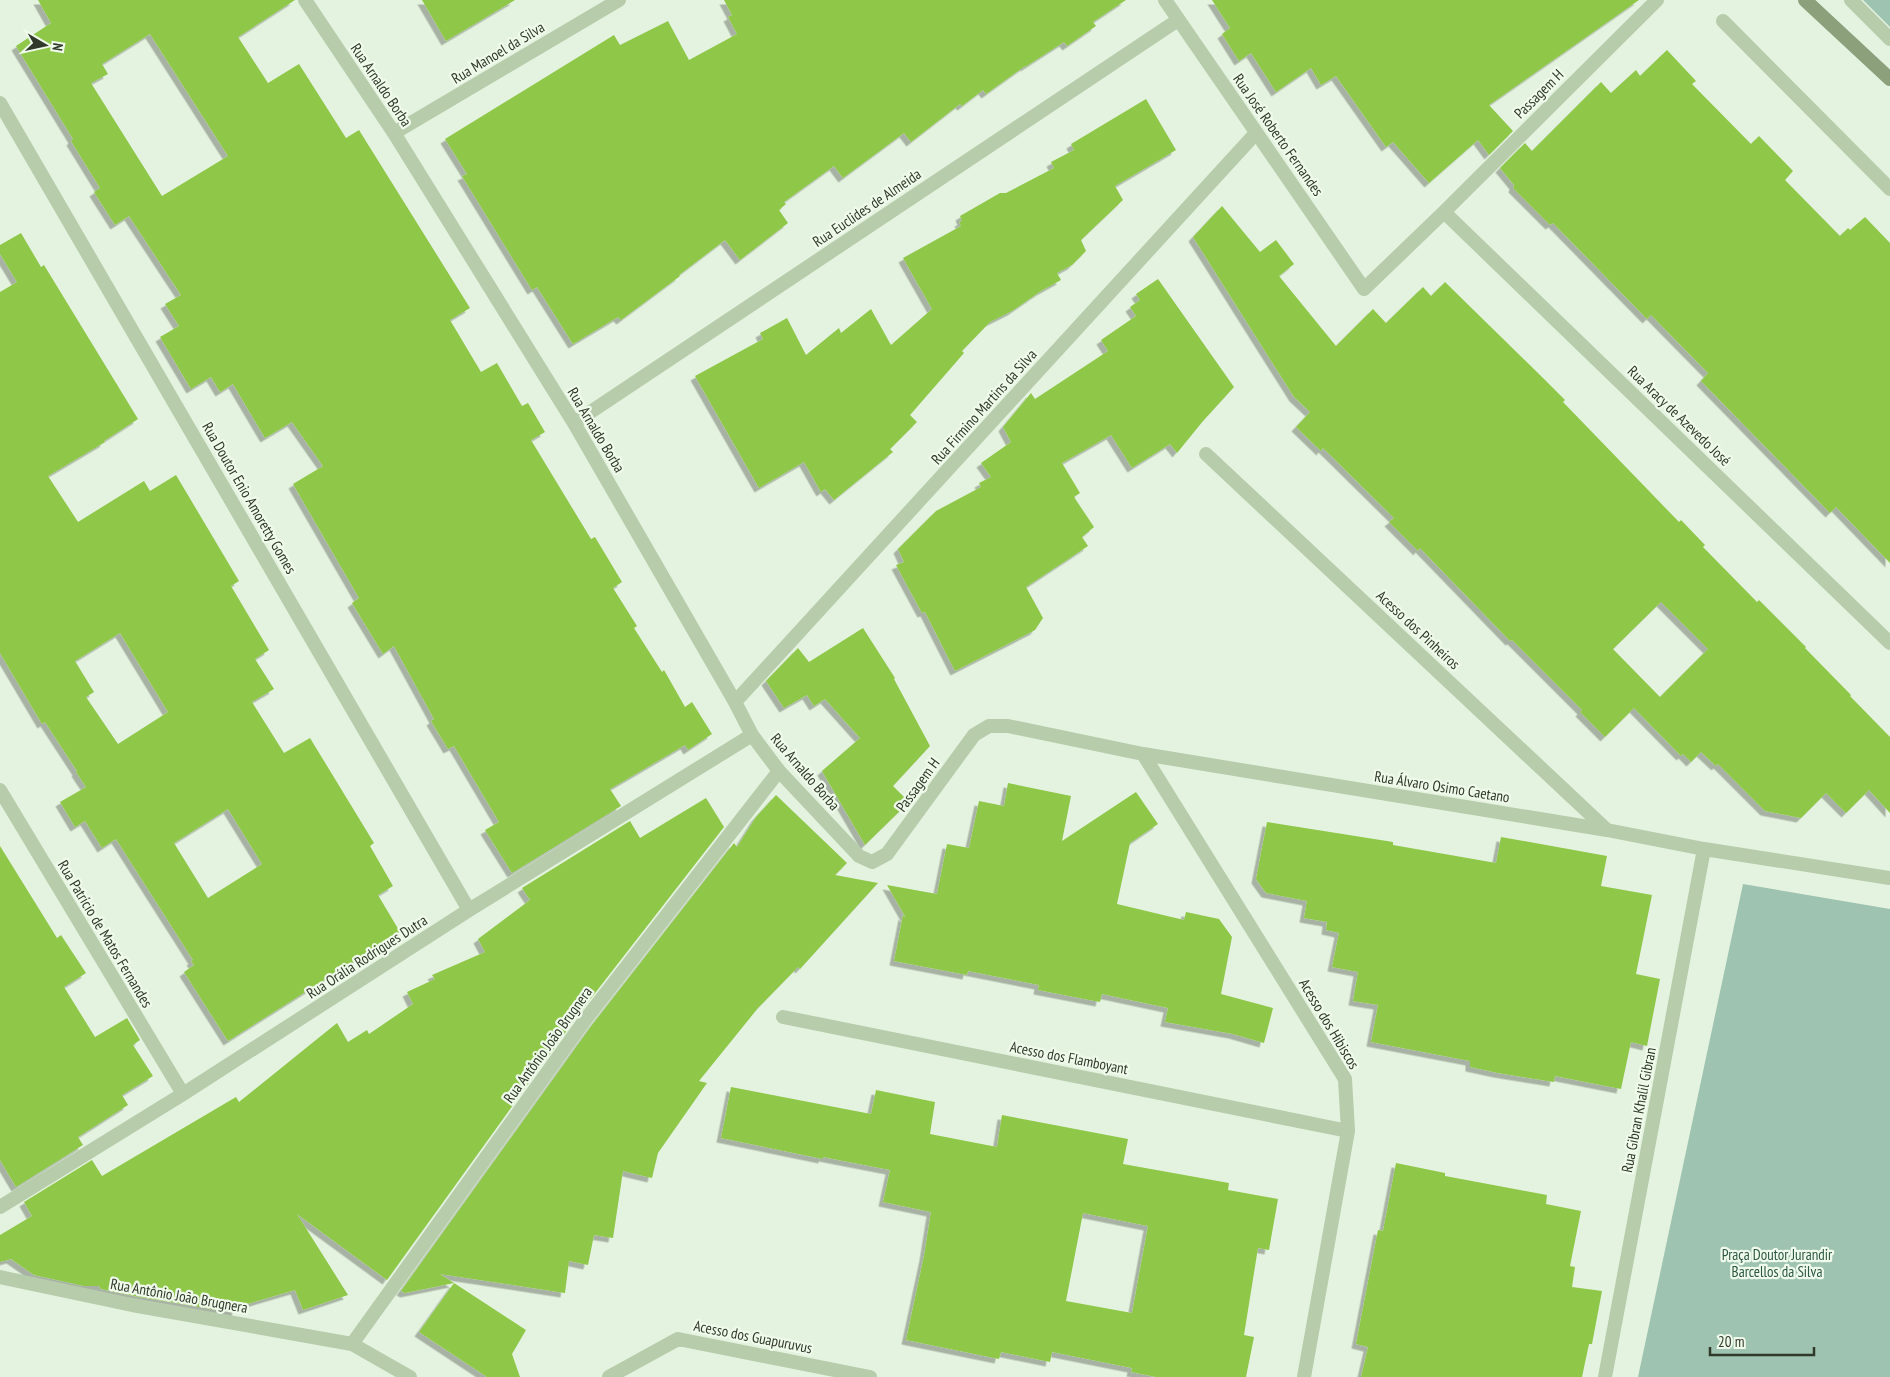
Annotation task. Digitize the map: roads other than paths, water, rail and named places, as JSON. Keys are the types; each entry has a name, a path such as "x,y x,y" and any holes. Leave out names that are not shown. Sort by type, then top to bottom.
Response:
{"main road":[{"path":"1805,0 1890,79"}],"street":[{"name":"Rua Arnaldo Borba","path":"305,0 394,133 574,423 735,702 752,735 780,771 860,856 872,862"},
{"name":"Rua Manoel da Silva","path":"394,133 619,0"},
{"name":"Rua José Roberto Fernandes","path":"1165,0 1364,289"},
{"name":"Passagem H","path":"1364,289 1657,0"},
{"path":"1850,0 1890,39"},
{"name":"Rua Euclides de Almeida","path":"574,423 1178,20"},
{"path":"1723,21 1890,189"},
{"name":"Rua Doutor Enio Amoretty Gomes","path":"0,102 469,910"},
{"name":"Rua Firmino Martins da Silva","path":"735,702 1256,133"},
{"name":"Rua Aracy de Azevedo José","path":"1444,212 1890,643"},
{"name":"Acesso dos Pinheiros","path":"1206,454 1607,830"},
{"name":"Passagem H","path":"872,862 888,854 974,735 989,726"},
{"name":"Rua Álvaro Osimo Caetano","path":"989,726 1008,726 1144,754 1607,830 1704,849 1890,878"},
{"name":"Rua Orália Rodrigues Dutra","path":"0,1207 183,1094 469,910 752,735"},
{"name":"Acesso dos Hibiscos","path":"1144,754 1345,1079 1348,1131 1304,1377"},
{"name":"Rua Antônio João Brugnera","path":"352,1344 585,1020 780,771"},
{"name":"Rua Patrício de Matos Fernandes","path":"0,790 183,1094"},
{"name":"Rua Gibran Khalil Gibran","path":"1606,1377 1704,849"},
{"name":"Acesso dos Flamboyant","path":"783,1018 1348,1131"},
{"name":"Rua Antônio João Brugnera","path":"0,1277 132,1305 352,1344 410,1377"},
{"name":"Acesso dos Guapuruvus","path":"609,1377 678,1339 870,1377"}],"park label":[{"name":"Praça Doutor Jurandir Barcellos da Silva","path":"1777,1264"}]}
